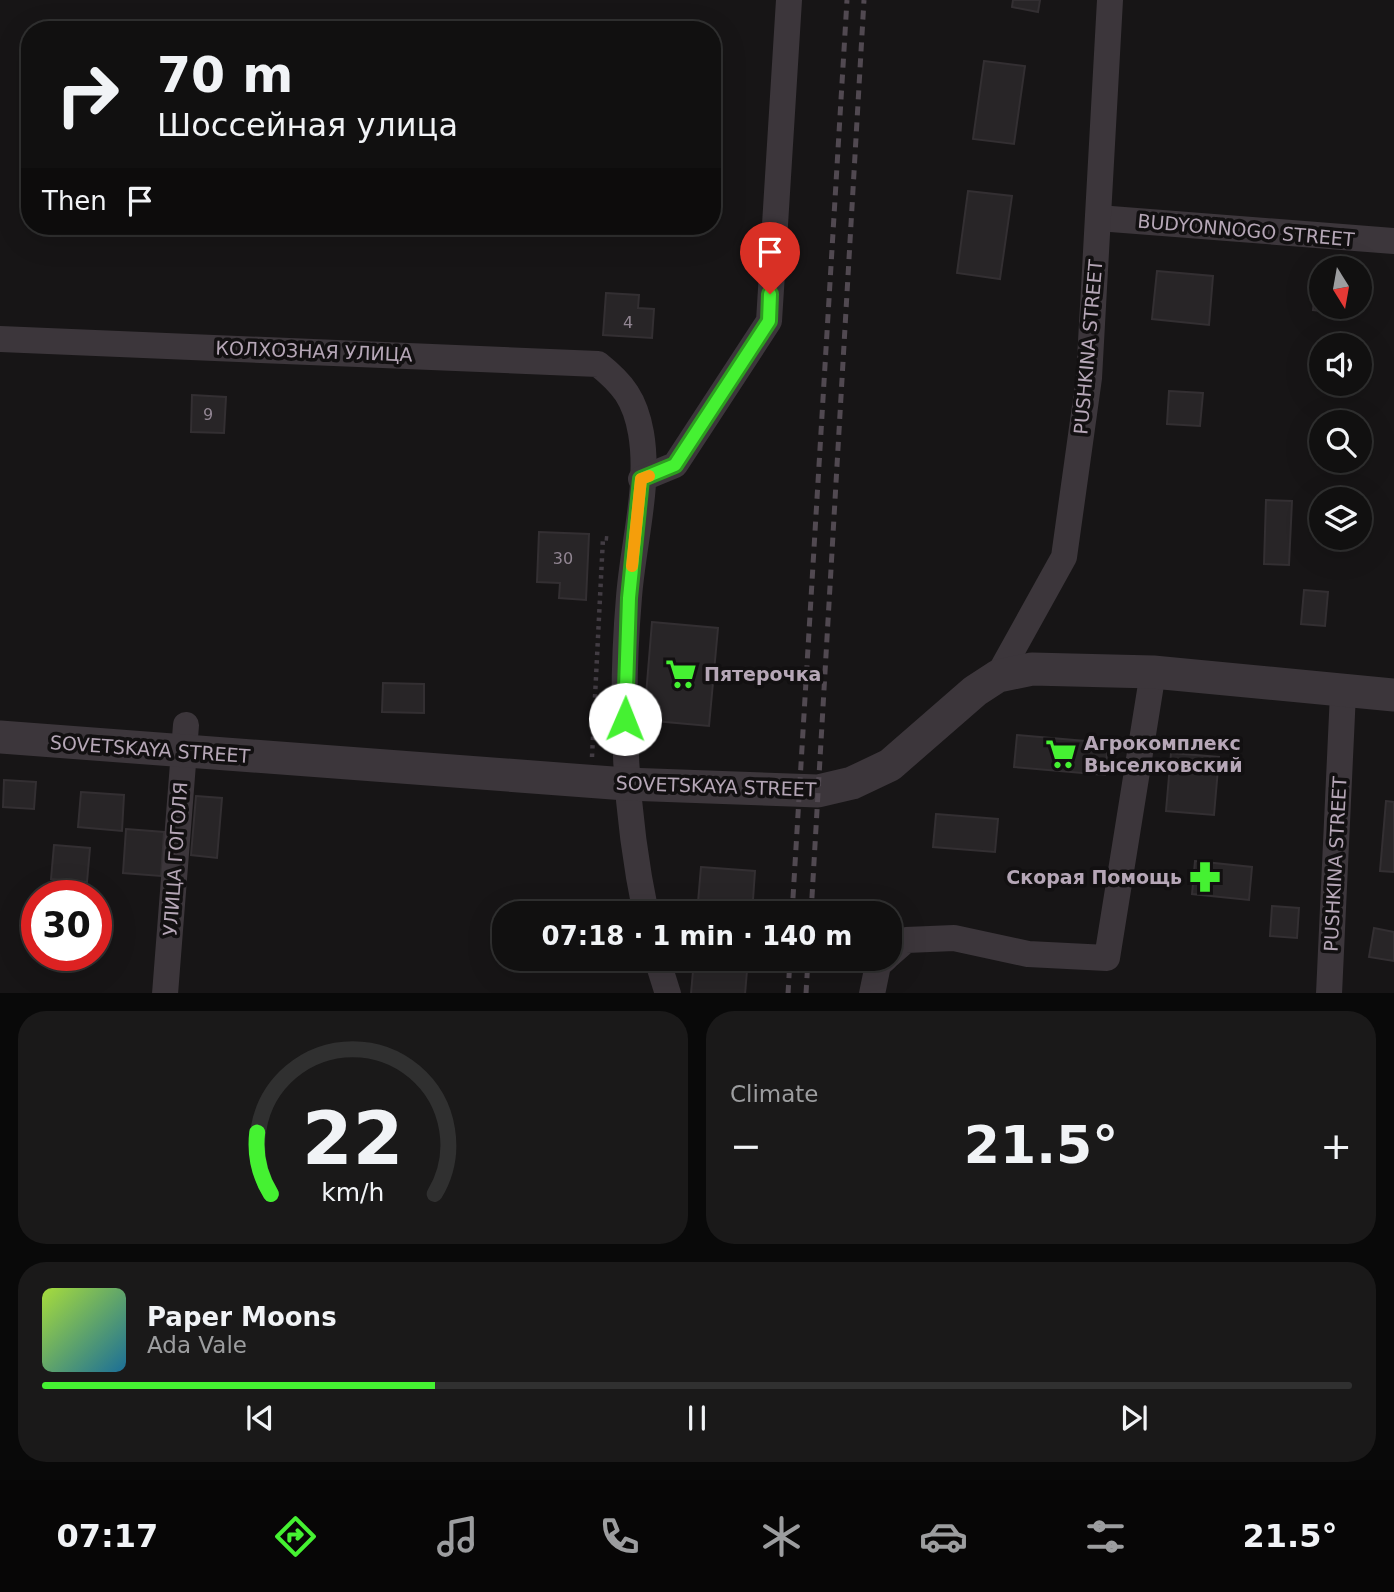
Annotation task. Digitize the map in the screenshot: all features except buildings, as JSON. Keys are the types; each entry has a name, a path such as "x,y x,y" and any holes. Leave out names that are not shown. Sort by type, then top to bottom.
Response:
{"street":[{"path":"643,901 635,865 626,772 629,598 641,479 675,465 769,321 789,0"},
{"name":"PUSHKINA STREET","path":"998,677 1064,557 1089,377 1110,0"},
{"name":"BUDYONNOGO STREET","path":"1098,218 1394,241"},
{"name":"КОЛХОЗНАЯ УЛИЦА","path":"0,339 598,363 622,383 636,409 642,435 641,479"},
{"name":"SOVETSKAYA STREET","path":"0,737 185,738 626,772 818,791 852,783 890,765 975,691 998,677 1032,669 1153,672 1343,693 1394,695"},
{"path":"902,944 906,940 954,938 1028,954 1107,958 1153,672"},
{"name":"PUSHKINA STREET","path":"1329,993 1343,693"},
{"name":"УЛИЦА ГОГОЛЯ","path":"165,993 185,738"},
{"path":"661,971 668,993"},
{"path":"872,993 877,971"}],"path":[{"path":"592,757 603,538"},
{"path":"578,755 592,757 626,772"}],"railway":[{"path":"793,901 847,0"},
{"path":"812,901 864,0"},
{"path":"788,993 789,971"},
{"path":"806,993 807,971"}],"slow traffic":[{"path":"632,566 641,479 649,476"}],"place":[{"name":"Пятерочка","path":"681,674"},
{"name":"Агрокомплекс Выселковский","path":"1061,754"},
{"name":"Скорая Помощь","path":"1205,877"}],"route":[{"path":"625,719 629,598 641,479 675,465 769,321 770,294"}]}
